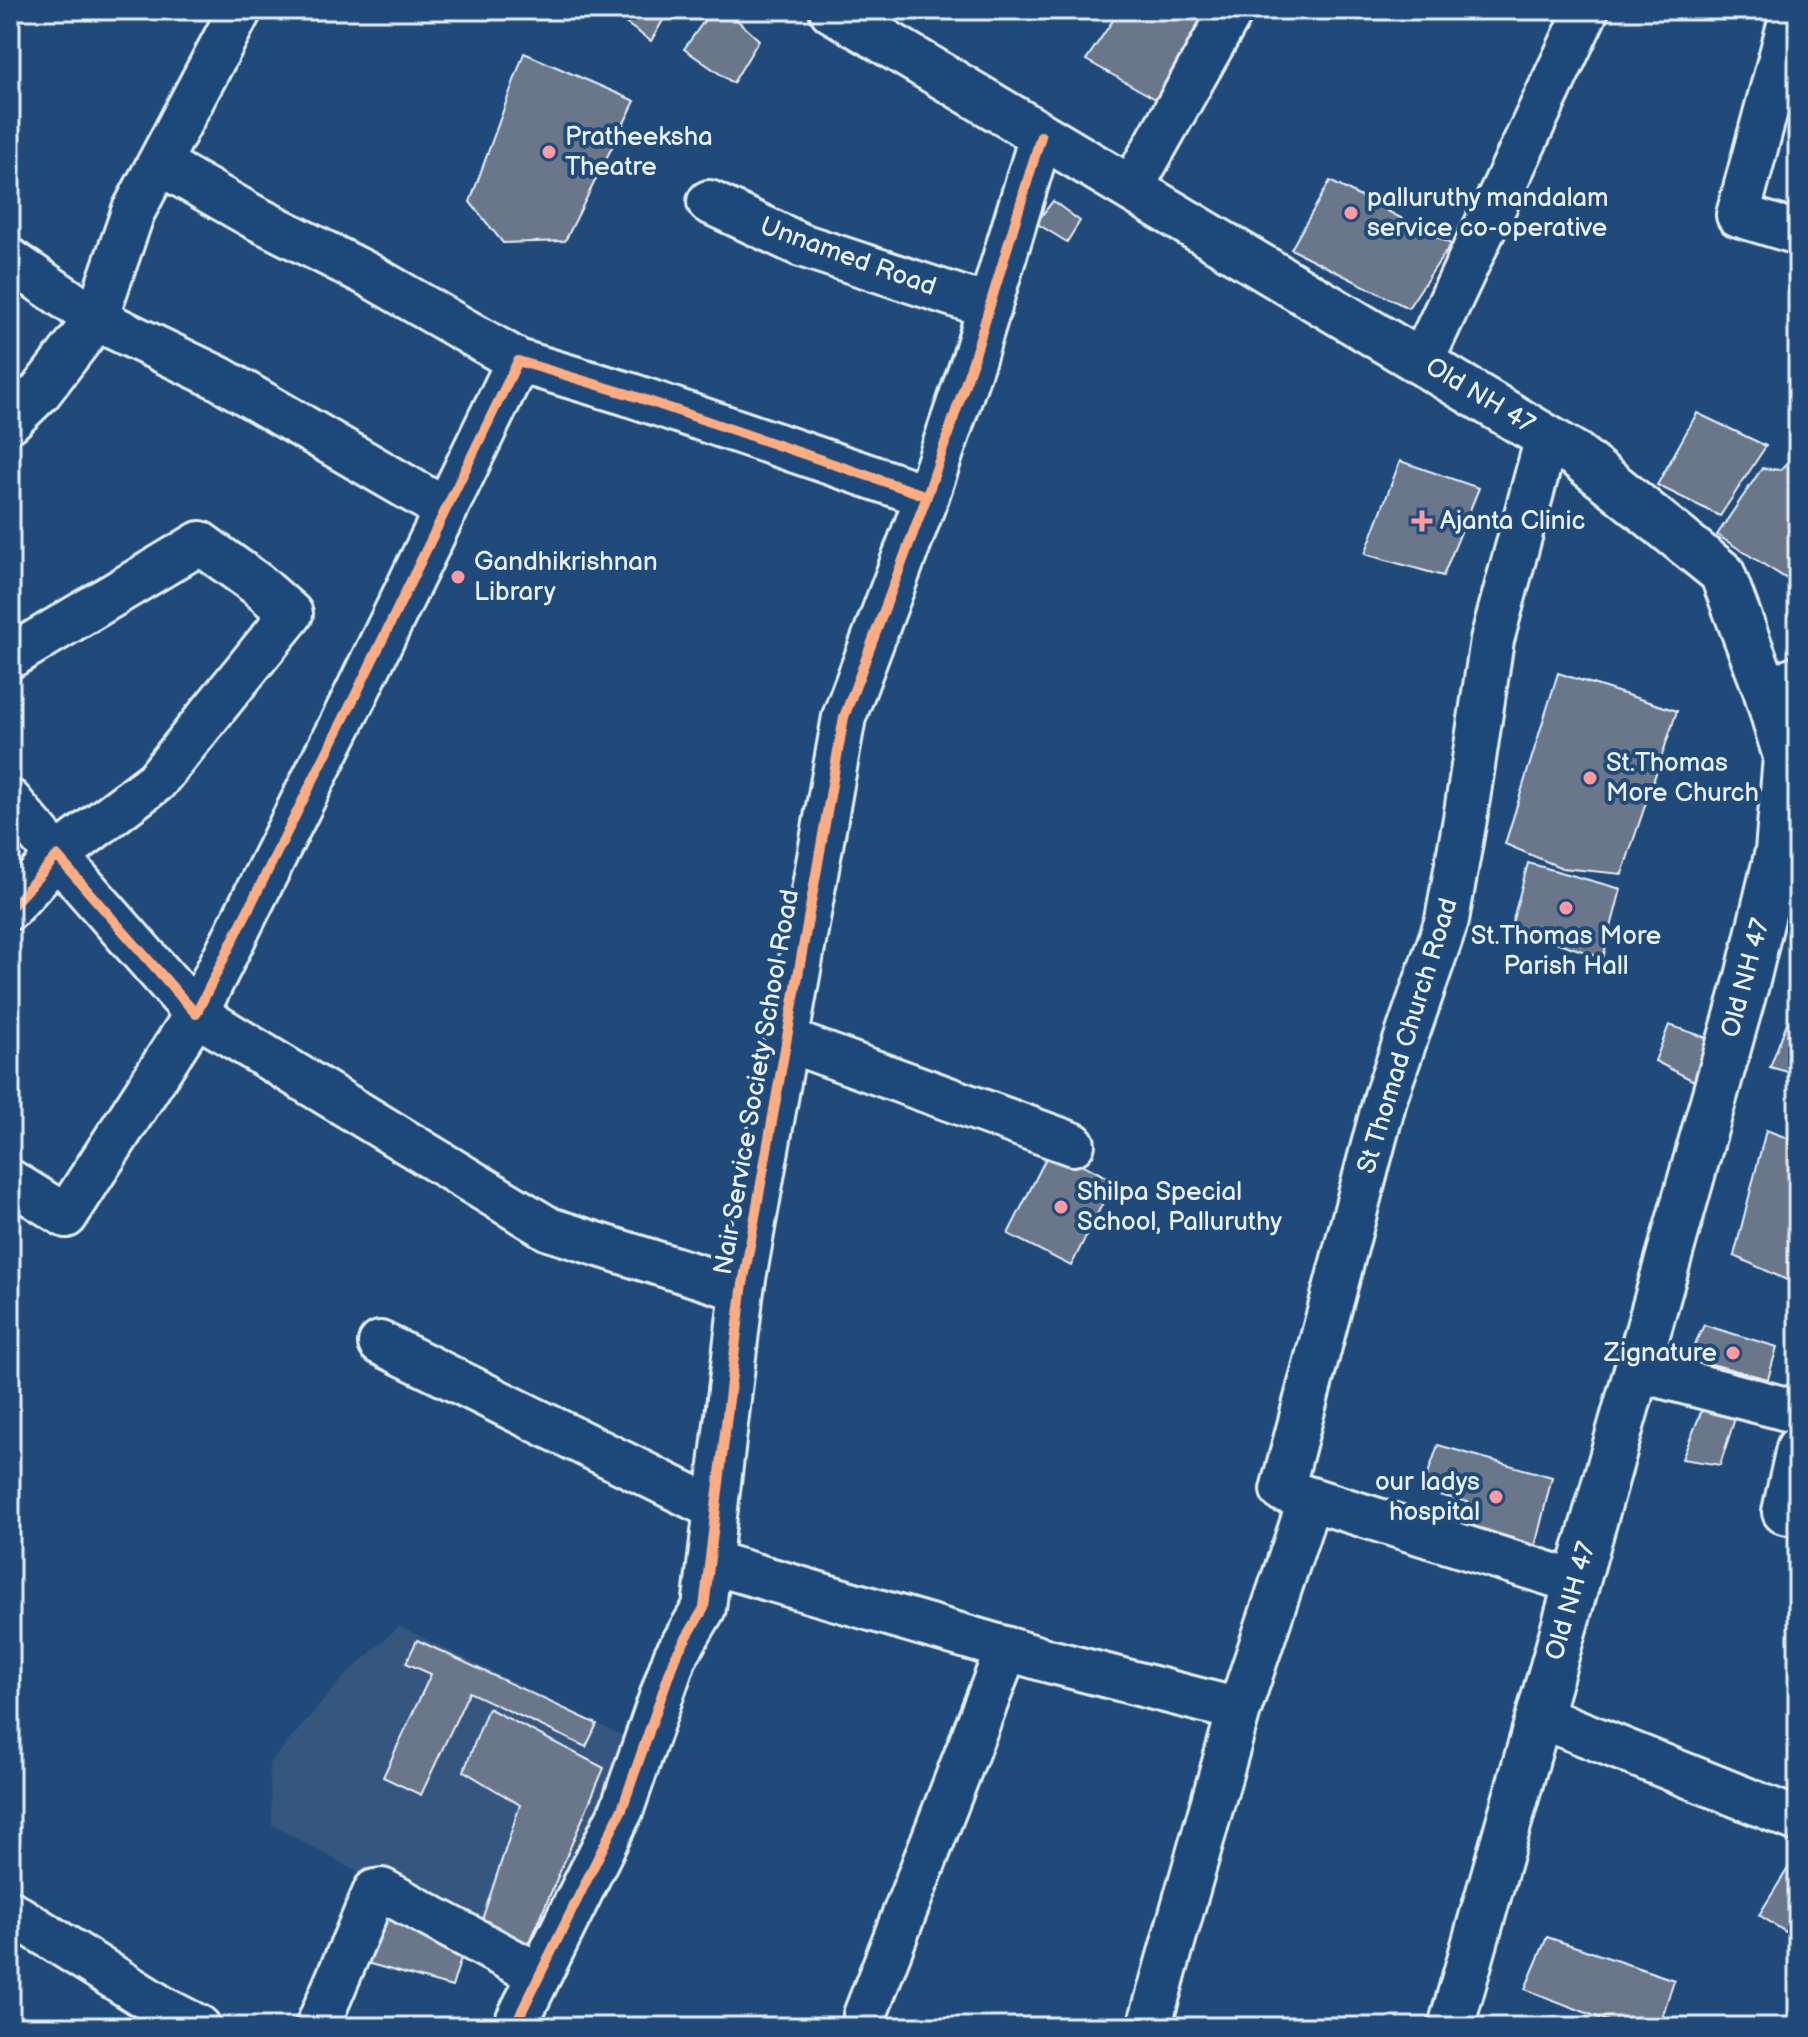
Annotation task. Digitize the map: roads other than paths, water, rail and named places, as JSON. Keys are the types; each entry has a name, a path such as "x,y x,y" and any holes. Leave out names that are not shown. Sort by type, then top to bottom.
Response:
{"main road":[{"name":"Old NH 47","path":"832,10 1576,455 1722,573 1782,684 1792,760 1778,851 1747,981 1451,2027"}],"street":[{"path":"10,421 40,392 96,319 133,212 240,10"},
{"path":"1131,189 1232,10"},
{"path":"1422,361 1587,10"},
{"path":"1793,10 1738,215 1798,233"},
{"name":"Nair Service Society School Road","path":"514,2027 622,1809 675,1657 704,1608 742,1290 844,717 927,496 990,307 1041,136"},
{"path":"159,163 252,216 367,274 518,361 628,394 927,496"},
{"name":"Unnamed Road","path":"709,202 801,245 990,307"},
{"path":"10,260 96,319 219,378 446,510"},
{"path":"10,1181 66,1216 196,1014 518,361"},
{"name":"St Thomad Church Road","path":"1149,2027 1239,1710 1296,1494 1386,1096 1447,920 1492,640 1547,437"},
{"path":"10,657 200,543 257,584 291,614 156,781 57,856 10,908"},
{"path":"10,801 196,1014 549,1229 742,1290"},
{"path":"786,1040 1073,1144"},
{"path":"380,1343 716,1509"},
{"path":"1637,1370 1798,1412"},
{"path":"1798,1448 1784,1512 1798,1515"},
{"path":"1296,1494 1576,1582"},
{"path":"710,1562 1007,1649 1239,1710"},
{"path":"865,2015 1007,1649"},
{"path":"1539,1716 1798,1820"},
{"path":"317,2027 375,1891 382,1890 539,1975"},
{"path":"10,1912 164,2009 199,2027"}],"place":[{"name":"Pratheeksha Theatre","path":"549,152"},
{"name":"palluruthy mandalam service co-operative","path":"1351,213"},
{"name":"Ajanta Clinic","path":"1422,521"},
{"name":"Gandhikrishnan Library","path":"458,577"},
{"name":"St.Thomas More Church","path":"1590,778"},
{"name":"St.Thomas More Parish Hall","path":"1566,908"},
{"name":"Shilpa Special School, Palluruthy","path":"1061,1207"},
{"name":"Zignature","path":"1733,1353"},
{"name":"our ladys hospital","path":"1496,1497"}]}
